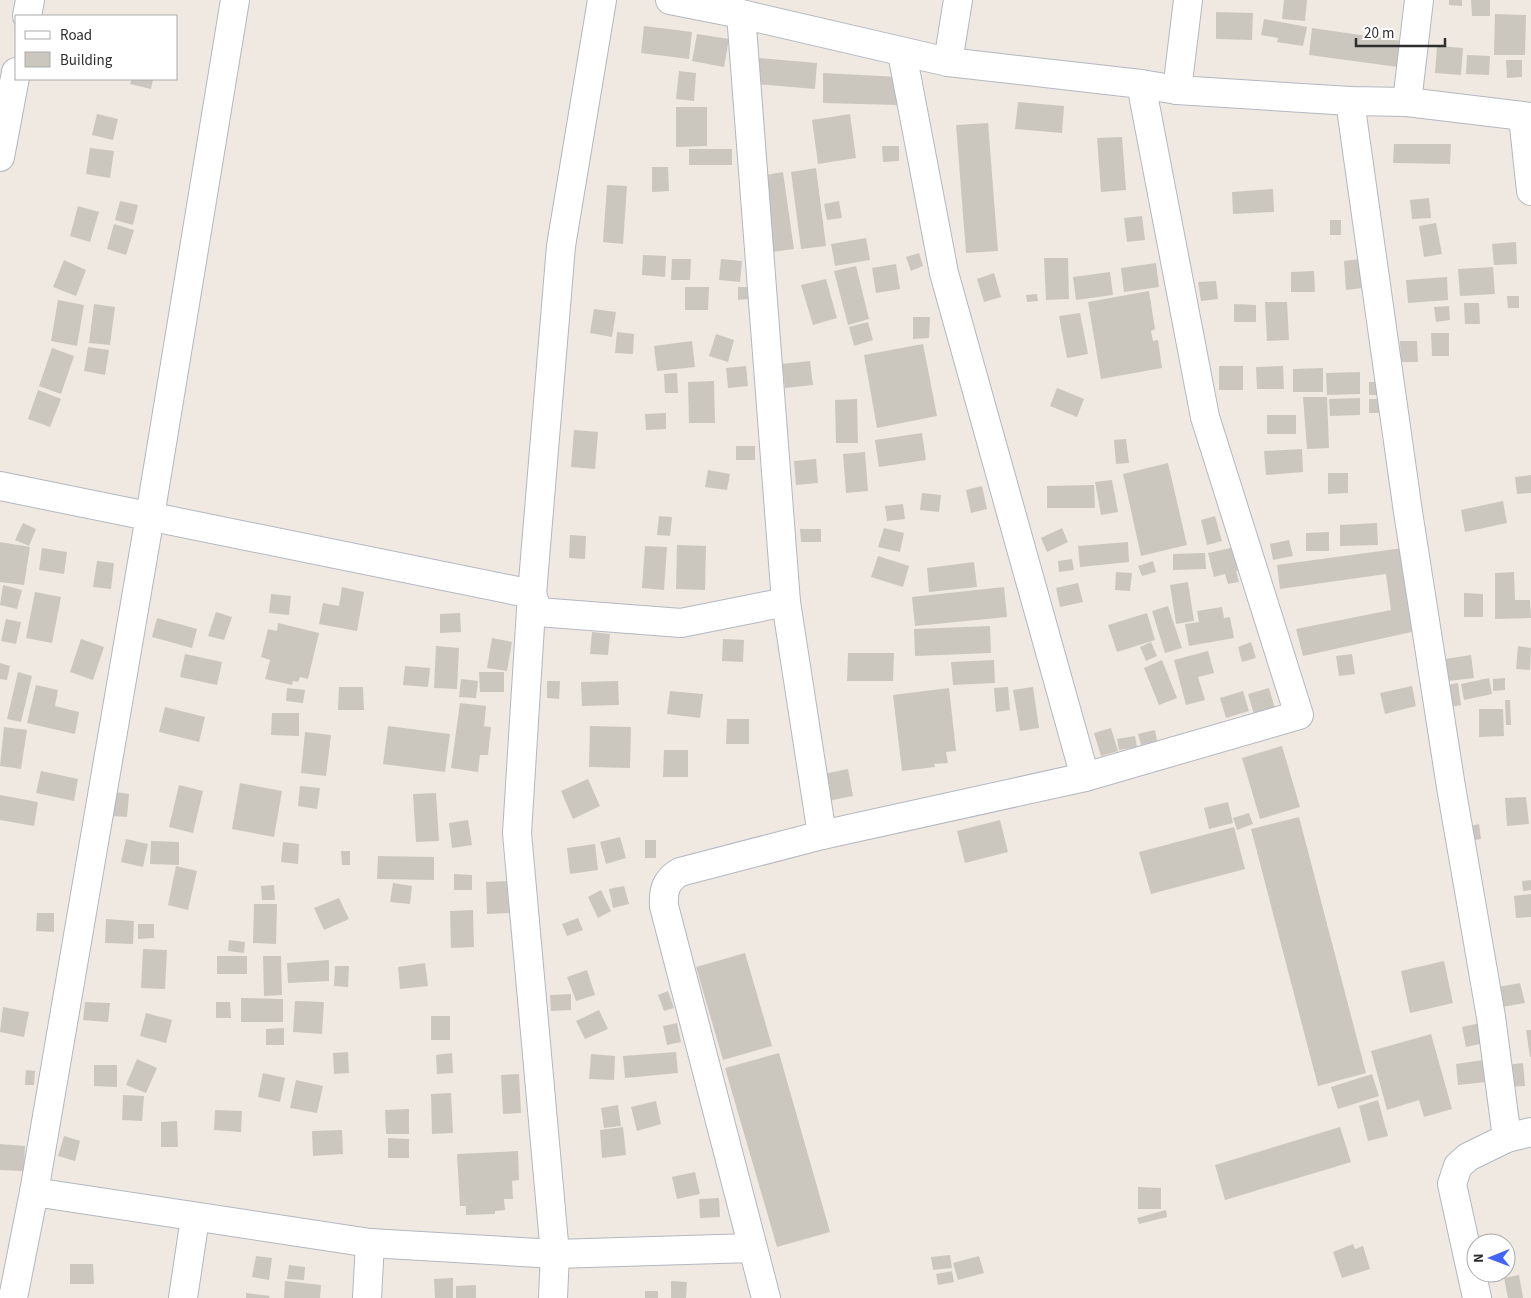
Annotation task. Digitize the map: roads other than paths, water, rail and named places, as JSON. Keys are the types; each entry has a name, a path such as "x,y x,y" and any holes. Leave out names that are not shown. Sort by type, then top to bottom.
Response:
{"street":[{"path":"27,15 30,0"},
{"path":"13,1298 34,1192 150,516 235,0"},
{"path":"553,1298 555,1254 517,833 532,594 562,246 602,0"},
{"path":"670,0 705,3 741,14 853,39 902,53 948,62 1141,84 1177,90 1350,101 1407,102 1527,117 1531,191"},
{"path":"948,62 958,0"},
{"path":"1177,90 1188,0"},
{"path":"1407,102 1419,0"},
{"path":"741,14 786,602 822,835"},
{"path":"902,53 944,273 1085,776"},
{"path":"0,157 15,77"},
{"path":"766,1298 663,895 665,886 671,877 680,872 822,835 1085,776 1299,715 1205,417 1141,84"},
{"path":"1350,101 1408,512 1450,788 1492,1017 1519,1135 1468,1156 1458,1166 1452,1184 1477,1298"},
{"path":"0,486 532,594"},
{"path":"532,594 538,612 681,623 786,602"},
{"path":"34,1192 195,1218 370,1243 555,1254 752,1248"},
{"path":"183,1298 195,1218"},
{"path":"367,1298 370,1243"}]}
